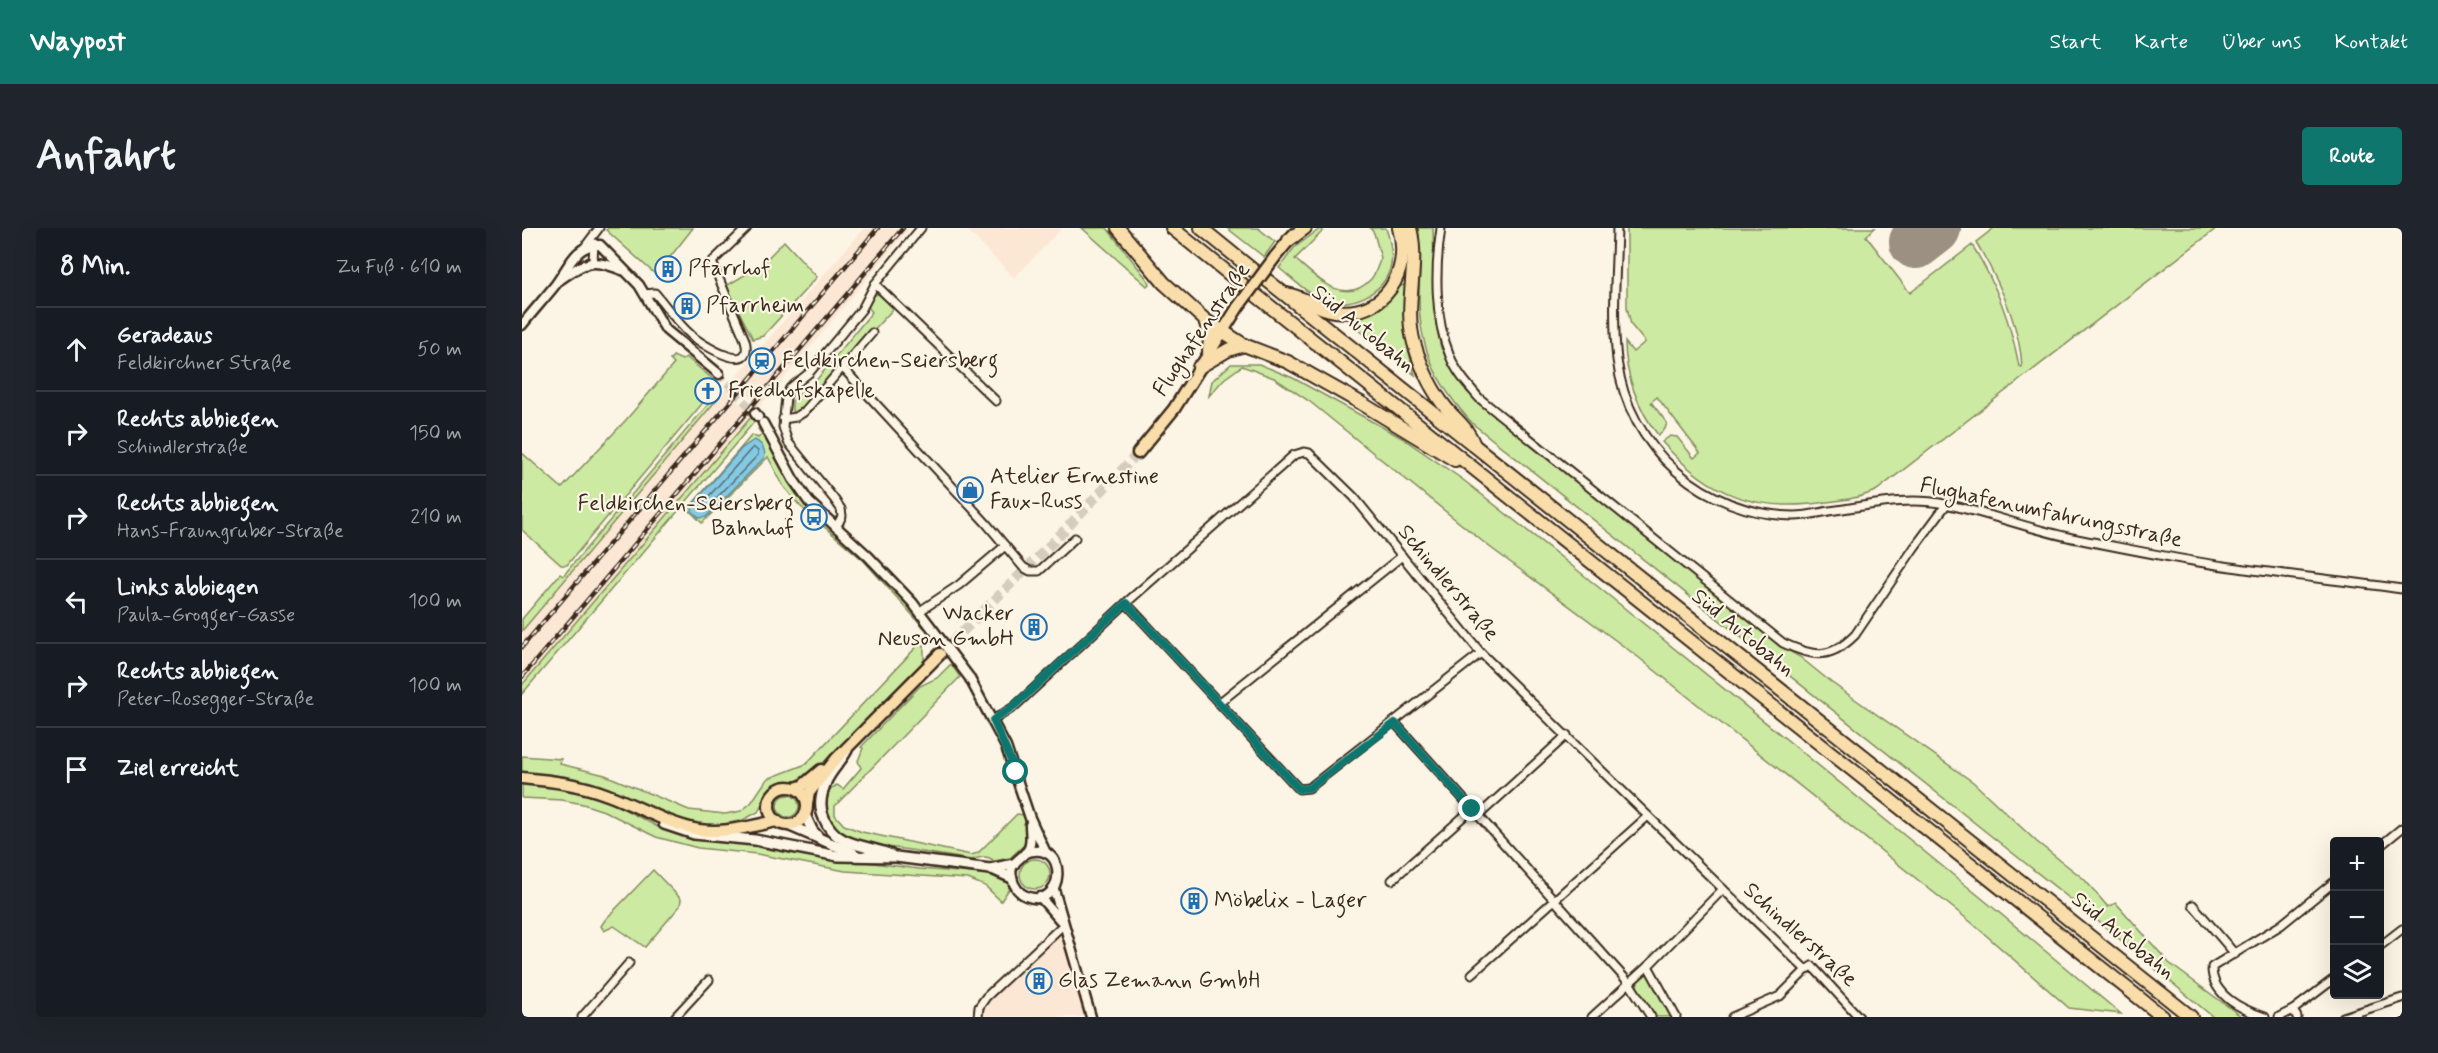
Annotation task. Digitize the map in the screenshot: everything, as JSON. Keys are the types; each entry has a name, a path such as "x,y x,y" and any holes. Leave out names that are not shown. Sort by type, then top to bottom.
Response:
{"highway":[{"path":"1118,228 1164,283 1205,320 1244,345 1288,362 1487,478"},
{"path":"1172,228 1243,285"},
{"path":"1201,228 1254,271"},
{"path":"1289,240 1305,228"},
{"path":"1284,294 1302,297 1315,305 1334,311 1356,310 1371,305 1385,294 1399,275 1404,256 1402,228"},
{"path":"1402,228 1414,245 1410,310 1413,339 1421,364 1432,387 1447,409 1468,430 1475,446"},
{"name":"Süd Autobahn","path":"1268,281 2191,1017"},
{"name":"Süd Autobahn","path":"1257,296 2163,1017"},
{"path":"1205,320 1210,336 1209,351"},
{"path":"1200,368 1228,350 1244,345"}],"main road":[{"name":"Flughafenstraße","path":"1138,453 1174,409 1222,330 1298,228"},
{"path":"737,829 756,818 769,806 777,790 783,787 802,786 836,759 940,654"},
{"path":"849,747 841,762 831,772 824,787 820,802 823,817 828,828 839,839 876,848 896,857"},
{"path":"788,825 798,823 805,815 809,793 836,759"},
{"path":"522,778 579,786 609,795 672,823 699,830 722,831 777,821"},
{"path":"795,788 801,791 807,802"},
{"path":"634,806 660,822 694,834 755,840 838,856 896,857 990,868 1014,864"},
{"path":"769,806 772,817 777,821 839,849 861,855"},
{"path":"805,815 820,840"},
{"path":"990,868 1012,878"}],"street":[{"path":"593,261 594,240 599,228"},
{"path":"644,294 655,293 693,337 728,357 741,356 746,351 745,340 712,262 747,228"},
{"path":"836,528 842,516 840,509 792,449 784,435 783,419 786,397 790,388 809,373 862,309 875,284 921,228"},
{"path":"1441,228 1438,291 1441,326 1450,357 1464,380 1479,398 1783,643 1815,655 1832,653 1845,645 1855,635 1914,548 1947,505"},
{"name":"Flughafenumfahrungsstraße","path":"1617,228 1614,314 1617,360 1624,393 1636,420 1655,449 1685,478 1715,499 1738,508 1764,514 1797,516 1913,500 1947,505 2073,538 2218,565 2402,589"},
{"path":"522,326 558,281 567,264 594,240"},
{"path":"594,240 609,252 644,294 656,317 671,335 720,374"},
{"path":"558,281 578,267 593,261 603,262 625,271"},
{"path":"875,284 996,401"},
{"path":"783,419 796,417 804,412 872,333"},
{"path":"842,367 1023,567 1034,572 1042,568 1075,538"},
{"path":"758,418 798,488 814,508 885,572 920,611 969,677 993,720 1009,756 1030,818 1046,853"},
{"name":"Schindlerstraße","path":"993,720 1014,706 1126,603 1294,456 1304,452 1309,453 1354,497 1481,653 1806,970 1812,966 1859,1017"},
{"path":"920,611 959,585 1005,546"},
{"path":"1219,703 1402,556"},
{"path":"1126,603 1299,789 1309,788 1395,723 1481,653"},
{"path":"1395,723 1630,984 1651,1017"},
{"path":"1478,816 1567,735"},
{"path":"1392,880 1472,809"},
{"path":"1472,974 1648,816"},
{"path":"1030,818 1030,840 1025,853 1014,864 1012,878 1016,887 1024,895 1040,897 1054,889"},
{"path":"2384,842 2402,828"},
{"path":"1025,853 1038,850 1046,853 1058,867 1059,876 1054,889 1091,1017"},
{"path":"2265,1017 2242,1009 2215,987 2212,968 2281,926 2330,885"},
{"path":"1592,1017 1630,984 1723,889"},
{"path":"1040,897 1063,926"},
{"path":"2193,905 2235,954"},
{"path":"978,1017 979,1007 986,997 1063,926"},
{"path":"2380,945 2402,929"},
{"path":"582,1017 628,963"},
{"path":"1648,966 1676,1017"},
{"path":"1732,1017 1780,996 1806,970"},
{"path":"675,1017 709,980"},
{"path":"2279,1017 2295,1013 2330,983"},
{"path":"2343,1017 2402,998"}],"shaded area":[{"path":"864,228 910,228 760,407 734,379"},
{"path":"965,228 1062,228 1014,278"},
{"path":"726,388 752,416 522,685 522,631"},
{"path":"1061,934 1085,1017 981,1017 981,1008"}],"green space":[{"path":"608,228 693,228 656,275 606,230"},
{"path":"1082,228 1107,228 1150,283 1147,286"},
{"path":"1227,228 1258,228 1275,242 1264,257"},
{"path":"1321,228 1323,231 1295,259 1331,287 1351,291 1371,279 1381,258 1374,233 1370,228 1386,228 1392,260 1388,275 1382,284 1366,296 1356,300 1335,302 1312,294 1279,268 1294,248"},
{"path":"1418,228 1433,228 1436,324 1441,348 1467,392 1780,646 1800,657 1832,683 1973,782 2037,842 2084,879 2108,907 2116,903 2169,963 2242,1017 2213,1017 2093,917 1473,424 1441,383 1423,337 1419,301"},
{"path":"1627,228 1875,228 1866,236 1910,293 1972,245 2002,304 2019,366 2022,367 2012,318 1992,271 1976,242 1994,228 2217,228 1877,490 1859,497 1840,500 1801,505 1778,505 1756,502 1717,488 1680,461 1662,442 1670,436 1677,437 1694,458 1700,453 1657,397 1651,402 1667,423 1665,429 1658,435 1644,414 1627,367 1625,342 1633,352 1645,342 1631,325 1627,307"},
{"path":"784,241 817,277 763,336 753,339 726,286 760,266"},
{"path":"1404,285 1408,294 1408,349 1415,375 1349,322 1351,315"},
{"path":"878,294 894,308 804,408 799,413 792,411 792,401 808,386 810,388 872,312 868,307 874,295"},
{"path":"673,356 682,360 686,357 715,381 712,392 567,565 561,565 522,530 522,453 562,488 625,421 674,364 670,360"},
{"path":"1231,364 1259,364 1293,378 1402,438 1462,479 1791,743 2121,1014 2069,1008 1972,923 1638,657 1487,545 1309,401 1274,378 1242,366 1224,379 1209,396 1212,381"},
{"path":"715,396 719,397 522,631 522,619 560,574 563,576"},
{"path":"752,416 755,421 522,694 522,685"},
{"path":"760,427 789,481 810,509 808,512 821,524 823,522 880,572 909,603 919,616 924,628 864,561 800,506 784,487 768,457 702,523 688,509 752,435 758,438 762,434 758,429"},
{"path":"924,639 924,661 811,775 798,782 785,782 775,786 758,812 743,820 716,826 697,824 669,816 593,783 562,776 522,773 522,756 561,759 560,764 605,775 689,810 725,814 741,811 751,803 767,779 806,764"},
{"path":"951,664 960,677 835,806 835,815 844,825 862,832 971,855 978,853 1017,814 1024,815 1027,829 1025,844 1010,858 994,861 985,857 971,860 863,844 842,837 833,828 828,816 827,791 837,785 843,789 861,768 858,761 863,748 861,747 920,686 937,678"},
{"path":"522,783 566,788 601,797 660,828 694,839 745,842 919,869 999,875 1009,882 1009,889 1001,901 985,886 968,879 845,871 757,854 698,848 656,837 604,811 583,804 562,800 522,798"},
{"path":"788,795 796,798 799,806 796,814 788,817 780,814 777,806 780,798"},
{"path":"1035,859 1046,863 1050,874 1046,885 1035,889 1024,885 1020,874 1024,863"},
{"path":"653,870 681,899 680,906 645,947 614,926 604,931 601,926 605,920"},
{"path":"1646,974 1652,977 1673,1017 1655,1017 1637,987 1638,981"}],"water":[{"path":"754,440 763,447 764,458 706,517 699,518 692,511 693,504 742,448"}],"runway":[{"path":"1916,242 1934,228"}],"tunnel":[{"path":"719,374 755,413"},
{"path":"941,653 1055,540 1138,453"}],"railway":[{"path":"522,647 878,228"},
{"path":"522,677 903,228"}],"place":[{"name":"Pfarrhof","path":"668,269"},
{"name":"Pfarrheim","path":"687,306"},
{"name":"Feldkirchen-Seiersberg","path":"762,361"},
{"name":"Friedhofskapelle","path":"708,391"},
{"name":"Atelier Ernestine Faux-Russ","path":"970,490"},
{"name":"Feldkirchen-Seiersberg Bahnhof","path":"814,517"},
{"name":"Wacker Neuson GmbH","path":"1034,627"},
{"name":"Möbelix - Lager","path":"1194,901"},
{"name":"Glas Zemann GmbH","path":"1039,981"}],"route":[{"path":"1016,772 993,720 1014,706 1126,603 1299,789 1309,788 1395,723 1472,809"}]}
